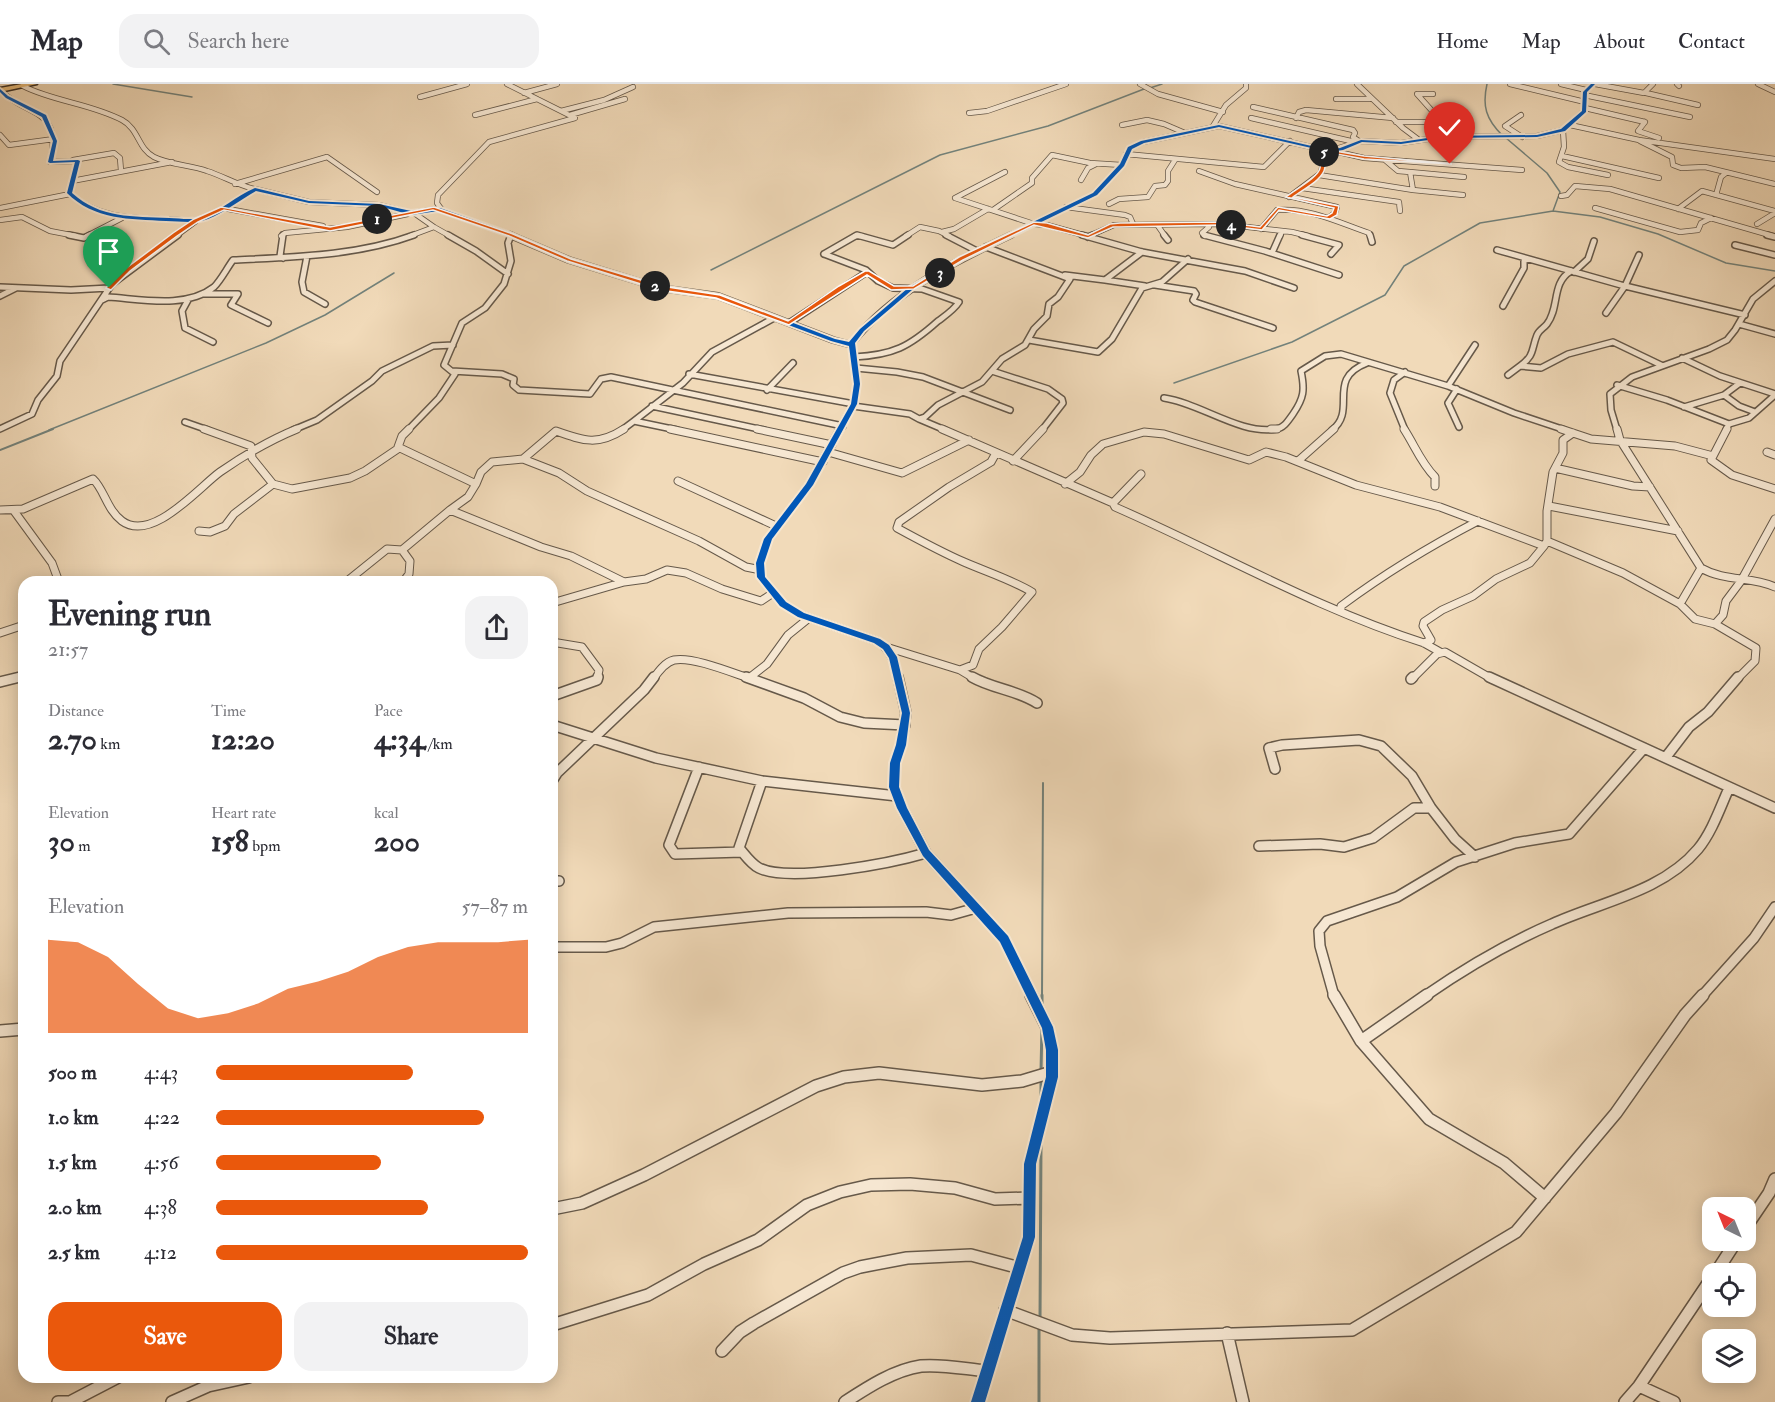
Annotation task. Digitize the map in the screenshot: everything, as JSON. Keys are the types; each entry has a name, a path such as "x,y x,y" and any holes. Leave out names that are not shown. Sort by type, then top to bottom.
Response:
{"highway":[{"path":"0,90 28,85"}],"street":[{"path":"420,97 468,84"},
{"path":"509,85 523,84"},
{"path":"523,93 557,84"},
{"path":"969,113 987,111 1066,84"},
{"path":"1140,84 1158,94 1223,112"},
{"path":"1358,84 1370,99 1408,134 1419,140"},
{"path":"1510,84 1585,102"},
{"path":"1561,84 1585,93 1690,117"},
{"path":"1586,108 1585,93 1594,84 1698,105"},
{"path":"1645,84 1652,85 1646,93"},
{"path":"1758,84 1775,92"},
{"path":"28,85 37,93 94,107 124,121 132,126 141,138 141,144 151,155 208,171 234,184 309,202 347,206 379,205 413,213 476,251 508,274"},
{"path":"442,210 437,203 438,195 487,143 575,118 509,85"},
{"path":"1213,126 1216,119 1246,88 1246,85"},
{"path":"561,111 604,100 633,87"},
{"path":"0,90 7,98 44,116 49,123 55,141 51,163 114,153 120,158 121,171"},
{"path":"1432,94 1417,95 1442,122 1461,138"},
{"path":"475,115 537,99"},
{"path":"570,115 625,99"},
{"path":"1344,113 1336,99 1370,99"},
{"path":"1253,107 1353,130 1356,133 1355,140"},
{"path":"1251,118 1343,140 1401,143 1419,140 1522,137 1563,130 1586,108"},
{"path":"1586,108 1645,122 1638,131 1671,141 1669,143"},
{"path":"1296,118 1299,112 1304,110 1395,120 1442,122"},
{"path":"1521,115 1505,126 1522,137"},
{"path":"1122,125 1147,121 1169,125 1185,133"},
{"path":"1570,125 1639,140 1775,159"},
{"path":"978,1402 1029,1237 1030,1164 1052,1072 1052,1050 1047,1027 1004,939 926,853 897,796 894,787 895,763 906,713 893,657 878,641 809,618 783,604 761,577 760,570 762,551 776,526 809,485 853,405 857,384 852,345 855,337 914,287 977,251 1095,194 1122,165 1130,148 1143,142 1213,126 1228,127 1354,156 1522,170"},
{"path":"1563,130 1564,147 1562,156 1558,160 1562,164 1608,175"},
{"path":"0,135 9,145 54,139"},
{"path":"1334,151 1355,140"},
{"path":"1639,140 1642,144 1672,157 1673,165 1678,167 1698,166 1775,184"},
{"path":"1126,154 1264,167 1290,141"},
{"path":"1289,197 1319,175 1323,168 1321,158 1325,150"},
{"path":"942,232 991,210 1032,183 1032,178 1052,155 1096,164 1122,165"},
{"path":"1562,156 1659,178"},
{"path":"234,184 325,157 377,192"},
{"path":"70,194 72,181 78,169 78,161 74,160"},
{"path":"72,181 175,160"},
{"path":"1109,204 1119,199 1148,197 1155,186 1168,182 1168,171 1175,160"},
{"path":"1385,160 1398,171 1464,177"},
{"path":"1081,180 1088,168 1096,164"},
{"path":"1199,171 1234,184 1337,207 1335,213 1328,218"},
{"path":"1005,172 955,198 1034,224 1047,225 1142,252 1245,271 1294,288"},
{"path":"1410,172 1413,190"},
{"path":"1716,195 1721,177 1726,173"},
{"path":"1319,175 1413,190 1464,195"},
{"path":"1561,196 1567,195 1575,186 1596,187 1775,237"},
{"path":"1302,188 1399,202 1400,211"},
{"path":"0,429 9,422 32,414 38,399 57,376 60,362 68,349 109,288 128,270 196,221 255,189"},
{"path":"1678,209 1700,191 1775,212"},
{"path":"0,208 70,194"},
{"path":"70,194 86,207 123,218 196,221"},
{"path":"1066,207 1125,215 1133,220 1133,225"},
{"path":"223,208 330,229"},
{"path":"283,258 280,256 281,236 330,229 431,208 511,235 542,250 606,272 660,288 718,296 852,345"},
{"path":"1262,229 1278,208 1328,218 1369,233 1372,242"},
{"path":"1594,208 1680,232 1698,230 1701,223 1711,218"},
{"path":"1756,224 1775,212"},
{"path":"0,220 22,217 50,231 84,238 123,218"},
{"path":"1088,237 1112,225 1209,224 1282,231 1339,245 1331,254"},
{"path":"1209,224 1209,227 1202,233 1206,237 1272,253 1339,275"},
{"path":"1158,226 1168,240"},
{"path":"102,300 108,297 128,297 188,300 204,294 214,286 233,260 307,256 372,248 434,227"},
{"path":"854,357 897,353 912,344 959,304 914,287 893,288 867,272 824,254 857,235 894,245 917,227 942,232 977,251"},
{"path":"1272,253 1282,231"},
{"path":"511,235 508,243 511,254 508,274 500,291 485,308 462,323 444,365 452,370 502,374 514,379 513,386 519,390 584,395 590,394 602,379 607,377 843,426"},
{"path":"1508,375 1530,358 1538,332 1547,324 1556,302 1557,286 1564,275 1590,256 1594,241"},
{"path":"1735,245 1775,255"},
{"path":"986,247 1006,256 1065,275 1194,291 1196,294 1192,300 1197,303 1273,328"},
{"path":"1497,250 1625,286 1745,315"},
{"path":"1106,280 1142,252"},
{"path":"1606,313 1625,286 1639,255"},
{"path":"307,256 302,282 304,292 325,304"},
{"path":"1155,285 1162,282 1188,259"},
{"path":"1503,306 1524,268 1524,261 1528,259"},
{"path":"789,323 867,272"},
{"path":"920,418 925,417 938,405 982,382 1002,359 1025,345 1036,326 1047,316 1049,304 1070,282 1065,275"},
{"path":"1775,281 1763,289 1751,303 1739,324 1724,343 1661,365 1617,385 1610,394 1611,410 1620,440 1701,568 1714,575 1741,581 1756,579 1775,587"},
{"path":"1029,340 1098,352 1112,339 1145,286"},
{"path":"0,287 109,288"},
{"path":"0,296 16,288"},
{"path":"1763,289 1775,292"},
{"path":"204,294 238,294 231,305 268,323"},
{"path":"188,300 182,312 185,328 213,342"},
{"path":"523,459 556,431 595,442 612,438 672,390 712,352 774,318"},
{"path":"1739,324 1775,334"},
{"path":"1520,366 1541,368 1568,354 1613,342 1661,365"},
{"path":"0,510 14,511 93,479 119,519 135,525 156,521 187,502 217,474 253,451 317,420 388,368 433,346 453,345"},
{"path":"1448,386 1458,370 1468,362 1475,345"},
{"path":"1164,398 1177,400 1250,428 1277,429 1286,424 1301,403 1305,392 1300,373 1317,359 1333,354 1405,372 1448,386 1514,413 1597,440 1620,440 1682,448 1713,456"},
{"path":"1682,358 1775,395"},
{"path":"767,390 793,363"},
{"path":"1298,461 1317,441 1341,423 1344,411 1342,389 1345,380 1359,366 1368,363"},
{"path":"856,368 918,375 964,391 991,405 1010,410"},
{"path":"399,448 402,436 439,398 455,374 452,370"},
{"path":"992,370 1048,389 1062,399 1063,403 1047,425 1030,440 1013,461"},
{"path":"1405,372 1394,380 1390,393 1403,427 1419,450 1422,464 1435,477 1435,486"},
{"path":"689,374 909,414 920,418 1065,484 1113,503 1115,507 1179,535 1278,584 1424,643 1440,652 1445,652 1491,678 1775,808"},
{"path":"1684,407 1724,395 1740,383"},
{"path":"1617,385 1729,424 1749,418 1775,395"},
{"path":"1457,389 1448,402 1458,427"},
{"path":"1724,395 1739,406 1755,412"},
{"path":"652,406 830,448 902,472 969,440"},
{"path":"185,422 251,446 252,458 273,484 292,489 350,478 365,471 399,448"},
{"path":"634,422 823,462"},
{"path":"1729,424 1713,456 1712,463 1775,489"},
{"path":"1065,484 1080,472 1091,455 1103,444 1144,432 1164,434 1249,460 1266,452 1298,461 1356,485 1440,507 1518,538 1545,543 1623,573 1680,604 1689,616 1699,622 1715,624 1725,632 1756,648 1757,655 1726,693 1689,727 1666,757"},
{"path":"1424,643 1431,640 1423,626 1431,616 1446,606 1472,596 1496,579 1524,568 1540,555 1545,543 1546,511 1549,506 1555,468 1563,453 1563,440 1573,433"},
{"path":"399,448 476,484"},
{"path":"1767,452 1775,455"},
{"path":"960,670 973,664 979,649 1002,627 1032,592 1009,579 965,563 927,545 897,528 899,522 949,487 991,462 996,453"},
{"path":"353,576 387,549 402,550 468,497 481,472 492,462 523,459 559,473 587,491 699,541 746,567 760,570"},
{"path":"1555,468 1632,486 1650,487"},
{"path":"1113,503 1141,474"},
{"path":"678,482 776,526"},
{"path":"199,531 210,532 225,526 234,514 273,484"},
{"path":"1549,506 1678,531"},
{"path":"450,510 541,547 571,556 624,582"},
{"path":"14,511 52,563 57,576"},
{"path":"1715,624 1775,519"},
{"path":"1341,610 1341,606 1369,585 1434,544 1478,522"},
{"path":"402,550 410,561 408,576"},
{"path":"1680,604 1701,568"},
{"path":"558,601 624,582 645,579 667,570 686,573 761,601 773,593"},
{"path":"749,678 767,664 788,635 809,618"},
{"path":"0,633 18,627"},
{"path":"558,643 582,646 598,670 597,680 558,694"},
{"path":"886,647 960,670 984,684 1023,694 1037,703"},
{"path":"1411,679 1440,652"},
{"path":"558,772 644,690 662,667 673,660 688,660 786,690 840,717 864,723 904,725"},
{"path":"0,682 18,678"},
{"path":"558,727 656,758 762,782 805,784 854,793 897,796"},
{"path":"1275,769 1269,750 1282,745 1367,742 1385,748 1412,776 1431,808 1455,839 1475,857"},
{"path":"1545,1198 1504,1163 1429,1119 1360,1041 1335,998 1318,931 1327,921 1397,897 1455,862 1515,843 1536,842 1569,834 1644,748"},
{"path":"699,767 669,845 675,854 742,852"},
{"path":"762,782 739,848 759,869 783,872 821,871 868,866 926,853"},
{"path":"1360,1041 1452,977 1551,924 1644,888 1677,868 1697,850 1729,788"},
{"path":"1260,846 1320,844 1344,847 1373,838 1414,808 1431,808"},
{"path":"1005,1310 1072,1335 1110,1338 1352,1330 1516,1232 1616,1113 1685,1015 1754,938 1775,907"},
{"path":"558,947 606,947 622,943 654,927 788,913 926,912 951,915 976,908"},
{"path":"0,1031 18,1030"},
{"path":"558,1208 582,1203 603,1194 816,1086 844,1077 879,1073 982,1084 1022,1081 1052,1072"},
{"path":"1756,1215 1772,1195 1775,1179"},
{"path":"558,1323 648,1295 704,1264 758,1240 807,1205 840,1192 871,1185 910,1184 955,1188 995,1199 1029,1198"},
{"path":"722,1350 740,1332 754,1323 843,1273 860,1267 907,1258 971,1255 1020,1268"},
{"path":"1624,1402 1639,1386 1702,1293"},
{"path":"1227,1333 1243,1402"},
{"path":"845,1402 868,1387 913,1368 941,1366 987,1371"},
{"path":"69,1402 106,1383"},
{"path":"172,1402 208,1386 222,1383"},
{"path":"1639,1386 1674,1402"}],"waterway":[{"path":"113,84 192,97"},
{"path":"1150,88 1162,84"},
{"path":"1487,84 1485,106 1489,118 1502,135"},
{"path":"711,270 940,155 1048,126 1144,89"},
{"path":"1506,138 1547,173 1560,192 1553,211"},
{"path":"1174,383 1292,342 1385,295 1404,266 1480,223 1553,211"},
{"path":"1553,211 1600,217 1658,234 1726,263 1775,271"},
{"path":"49,430 266,343 325,315 394,273"},
{"path":"0,450 53,429"},
{"path":"1042,996 1043,783"},
{"path":"1042,996 1042,1005"},
{"path":"1041,1071 1042,1026"},
{"path":"1041,1080 1041,1098"},
{"path":"1040,1320 1041,1143"},
{"path":"1039,1329 1039,1402"}],"cycle path":[{"path":"978,1402 1029,1237 1030,1164 1052,1077 1052,1050 1047,1027 1004,939 926,853 902,808 894,787 895,763 901,745 906,713 893,657 886,647 877,641 801,615 783,604 761,577 760,563 768,539 809,485 854,404 857,384 852,343 862,330 910,289 961,259 1095,194 1122,165 1130,148 1143,142 1219,126 1329,151 1361,141 1401,143 1441,137 1537,136 1563,130 1584,111 1585,92 1593,84"},
{"path":"0,90 7,97 44,116 55,141 50,162 78,161 69,193 79,202 101,213 126,217 198,220 220,211 255,189 309,202 379,205 411,213 438,209 511,235 569,260 660,288 718,296 833,340 852,345"}],"route":[{"path":"109,288 128,270 175,234 223,208 330,229 434,208 606,272 660,288 718,296 789,323 867,272 878,281 893,288 914,287 961,259 1034,224 1047,225 1088,237 1112,225 1221,224 1262,229 1278,208 1328,218 1335,213 1337,207 1289,197 1316,179 1323,168 1321,158 1325,150 1364,158 1450,164"}]}
